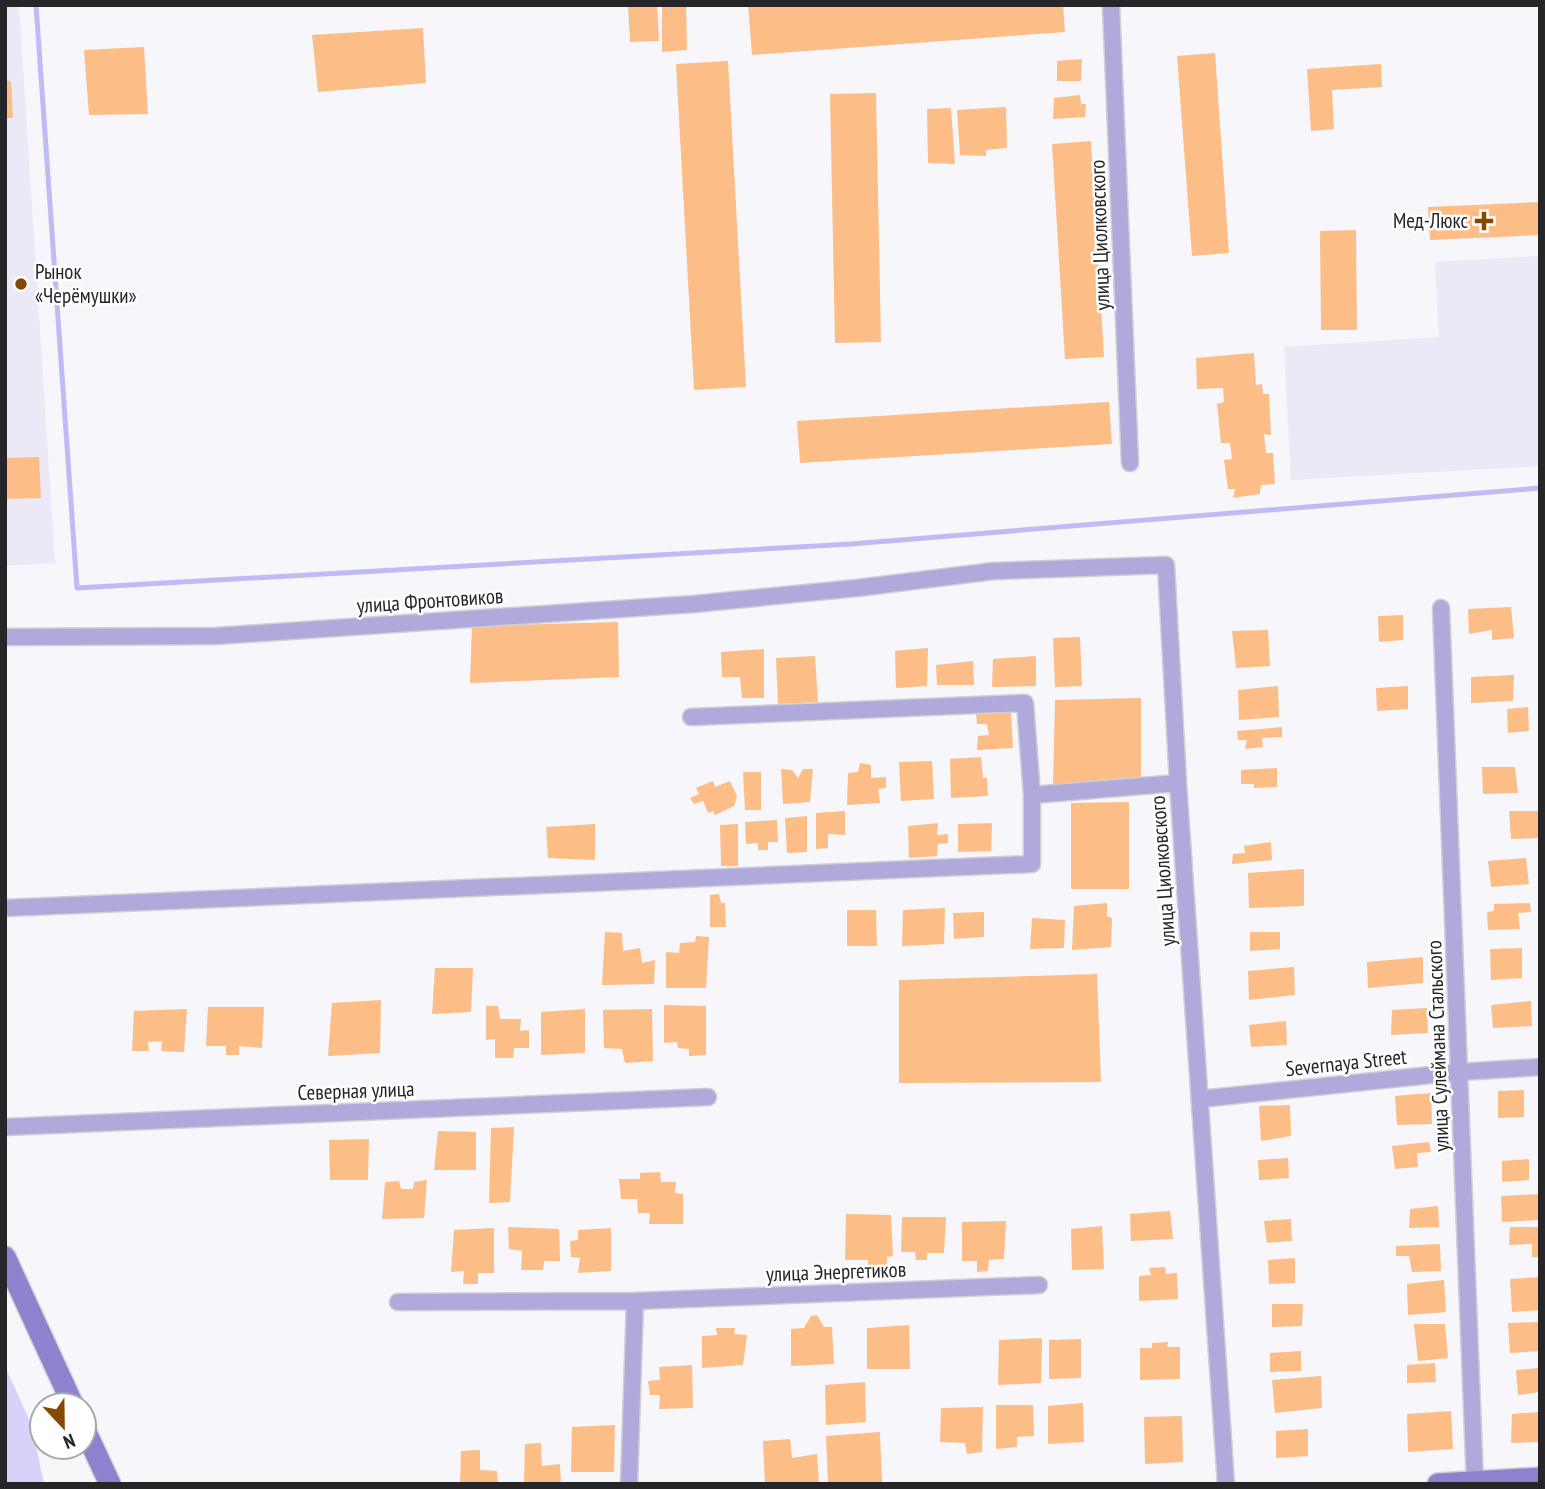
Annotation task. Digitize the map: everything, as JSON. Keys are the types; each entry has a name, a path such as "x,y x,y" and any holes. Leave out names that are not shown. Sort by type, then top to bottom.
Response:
{"main road":[{"path":"5,1257 67,1391"},
{"path":"98,1458 110,1484"},
{"path":"1438,1484 1540,1478"}],"street":[{"name":"улица Циолковского","path":"1111,5 1130,463"},
{"name":"улица Циолковского","path":"857,588 993,571 1166,565 1178,783 1226,1484"},
{"name":"улица Фронтовиков","path":"5,637 216,636 694,604 857,588"},
{"name":"улица Сулеймана Стальского","path":"1441,607 1475,1483"},
{"path":"5,908 1032,864 1032,795 1025,703 691,717"},
{"path":"1032,795 1178,783"},
{"name":"Severnaya Street","path":"1199,1099 1460,1072 1540,1067"},
{"name":"Северная улица","path":"5,1127 708,1097"},
{"name":"улица Энергетиков","path":"398,1302 635,1301 1039,1285"},
{"path":"629,1484 635,1301"}],"shaded area":[{"name":"Рынок «Черёмушки»","path":"5,5 19,5 55,563 5,566"},
{"path":"1540,256 1540,466 1291,480 1284,347 1439,337 1435,262"},
{"path":"5,1366 28,1417 28,1461 39,1461 44,1484 5,1484"}],"building":[{"path":"628,5 657,5 659,41 630,42"},
{"path":"662,5 686,5 687,50 662,52"},
{"path":"748,5 1063,5 1065,32 752,55"},
{"path":"423,28 426,83 318,92 312,35"},
{"path":"144,47 148,114 89,115 84,50"},
{"path":"1215,53 1229,253 1192,256 1177,56"},
{"path":"1082,59 1081,81 1057,81 1057,61"},
{"path":"728,61 746,387 694,390 676,64"},
{"path":"1381,64 1382,87 1332,90 1334,129 1311,131 1307,69"},
{"path":"5,81 11,81 13,118 5,118"},
{"path":"876,93 881,342 835,343 830,94"},
{"path":"1080,95 1081,104 1086,104 1085,117 1053,119 1054,98"},
{"path":"1006,107 1007,148 986,150 986,156 960,155 957,110"},
{"path":"951,108 955,164 928,163 927,109"},
{"path":"1091,141 1104,357 1065,359 1052,144"},
{"name":"Мед-Люкс","path":"1540,202 1540,235 1430,240 1428,207"},
{"path":"1356,230 1357,330 1321,330 1320,231"},
{"path":"1254,353 1256,385 1262,384 1263,394 1269,394 1271,435 1264,434 1266,453 1273,453 1275,484 1261,485 1260,494 1233,498 1235,489 1228,489 1224,460 1232,459 1230,443 1221,443 1217,404 1224,402 1223,388 1197,389 1196,358"},
{"path":"1109,402 1112,444 800,463 797,421"},
{"path":"39,457 41,498 5,499 5,458"},
{"path":"1511,607 1514,638 1492,640 1492,630 1469,634 1468,609"},
{"path":"1403,615 1403,640 1379,642 1378,616"},
{"path":"618,622 619,677 470,683 472,626"},
{"path":"1268,630 1270,666 1236,668 1232,631"},
{"path":"1080,637 1082,686 1055,687 1053,638"},
{"path":"928,648 927,686 896,688 895,651"},
{"path":"764,649 764,698 742,698 740,677 722,677 721,652"},
{"path":"815,656 818,702 778,704 776,658"},
{"path":"1036,656 1036,686 992,687 993,659"},
{"path":"973,661 974,685 937,685 936,665"},
{"path":"1514,675 1513,701 1471,703 1471,677"},
{"path":"1278,686 1279,717 1239,720 1238,690"},
{"path":"1408,686 1408,709 1377,711 1376,688"},
{"path":"1141,698 1141,781 1053,785 1055,700"},
{"path":"1528,707 1529,731 1508,733 1507,709"},
{"path":"1011,712 1013,748 977,750 978,736 989,735 987,724 977,724 976,713"},
{"path":"1282,727 1282,737 1262,738 1263,747 1245,749 1247,740 1238,740 1237,731"},
{"path":"981,757 983,778 987,778 988,796 951,798 950,759"},
{"path":"932,761 934,799 901,801 899,762"},
{"path":"860,763 871,765 871,778 886,777 886,788 878,789 880,803 847,805 848,773 858,772"},
{"path":"1482,767 1515,767 1518,793 1483,794"},
{"path":"1277,768 1277,787 1254,788 1254,784 1241,784 1241,770"},
{"path":"781,769 792,770 798,778 803,769 813,769 810,802 783,804"},
{"path":"743,772 761,772 761,810 745,810"},
{"path":"713,781 715,787 730,781 737,796 734,806 715,815 713,811 708,813 703,801 694,804 690,798 699,794 696,788"},
{"path":"1129,802 1129,889 1071,889 1071,803"},
{"path":"845,811 845,835 828,834 828,848 816,849 816,813"},
{"path":"1509,811 1538,811 1539,838 1511,839"},
{"path":"807,816 807,852 787,853 785,818"},
{"path":"777,820 778,842 768,842 768,850 758,850 758,843 746,844 745,822"},
{"path":"938,823 937,835 948,834 948,843 938,844 937,856 909,858 908,826"},
{"path":"992,823 991,851 958,852 958,824"},
{"path":"595,824 595,860 548,858 546,827"},
{"path":"738,824 738,866 721,866 720,825"},
{"path":"1271,842 1272,860 1232,864 1233,854 1245,853 1244,846"},
{"path":"1526,858 1529,884 1491,887 1488,861"},
{"path":"1304,869 1304,906 1249,908 1248,873"},
{"path":"719,894 721,903 725,903 726,927 710,927 710,895"},
{"path":"1107,903 1107,916 1112,918 1111,947 1072,950 1074,906"},
{"path":"1530,903 1531,912 1518,913 1520,929 1488,930 1487,912 1494,911 1494,904"},
{"path":"945,908 944,944 902,946 903,910"},
{"path":"847,910 876,910 877,946 847,946"},
{"path":"984,912 984,937 954,939 953,913"},
{"path":"1032,918 1065,920 1064,948 1030,949"},
{"path":"605,932 622,933 623,951 640,948 642,963 655,960 654,984 602,985"},
{"path":"1250,932 1280,932 1280,949 1250,951"},
{"path":"696,936 709,937 706,988 666,988 666,952 679,953 680,943 695,942"},
{"path":"1522,948 1522,978 1491,980 1490,949"},
{"path":"1423,957 1423,983 1368,988 1367,962"},
{"path":"1294,967 1295,995 1249,1000 1248,971"},
{"path":"435,968 473,968 471,1012 432,1014"},
{"path":"1097,974 1101,1082 899,1083 899,980"},
{"path":"381,1000 380,1053 328,1056 332,1003"},
{"path":"1531,1001 1532,1026 1493,1028 1491,1005"},
{"path":"664,1005 706,1006 706,1055 689,1056 689,1049 678,1048 677,1042 664,1043"},
{"path":"486,1006 498,1006 500,1019 521,1019 520,1031 529,1030 529,1048 514,1048 513,1058 495,1058 495,1039 486,1040"},
{"path":"208,1007 264,1007 262,1048 239,1046 239,1055 226,1055 226,1046 206,1046"},
{"path":"1427,1008 1428,1033 1391,1035 1392,1010"},
{"path":"187,1009 184,1052 161,1051 162,1041 148,1042 149,1051 132,1051 134,1011"},
{"path":"585,1009 585,1053 541,1055 541,1012"},
{"path":"652,1009 653,1061 625,1063 622,1049 604,1048 603,1010"},
{"path":"1286,1021 1287,1045 1251,1047 1249,1025"},
{"path":"1524,1090 1524,1117 1498,1118 1498,1091"},
{"path":"1431,1093 1432,1124 1397,1125 1395,1096"},
{"path":"1290,1105 1291,1136 1261,1141 1259,1106"},
{"path":"514,1127 510,1202 489,1203 491,1128"},
{"path":"438,1131 476,1132 476,1170 434,1170"},
{"path":"369,1139 368,1180 330,1180 329,1140"},
{"path":"1429,1142 1431,1152 1417,1153 1418,1167 1395,1169 1392,1146"},
{"path":"1288,1158 1289,1178 1259,1180 1258,1160"},
{"path":"1529,1159 1529,1180 1502,1182 1502,1161"},
{"path":"660,1172 661,1182 676,1182 675,1193 683,1194 683,1224 649,1224 650,1213 638,1213 637,1199 621,1199 619,1179 640,1179 640,1173"},
{"path":"427,1180 424,1218 382,1219 385,1182 399,1181 401,1189 413,1189 414,1182"},
{"path":"1540,1194 1540,1220 1502,1222 1501,1196"},
{"path":"1438,1206 1439,1227 1409,1228 1410,1209"},
{"path":"1170,1211 1173,1239 1131,1241 1130,1214"},
{"path":"846,1214 891,1215 893,1256 887,1257 887,1277 868,1277 868,1260 845,1260"},
{"path":"902,1217 946,1217 944,1253 927,1253 927,1260 916,1260 915,1252 901,1252"},
{"path":"1291,1219 1292,1241 1267,1243 1264,1221"},
{"path":"1006,1221 1004,1259 989,1260 988,1271 977,1272 977,1261 962,1261 962,1222"},
{"path":"1102,1226 1104,1269 1072,1270 1071,1229"},
{"path":"508,1227 559,1229 560,1261 544,1261 543,1270 521,1270 522,1251 509,1249"},
{"path":"1510,1227 1540,1227 1540,1257 1532,1257 1532,1244 1509,1245"},
{"path":"494,1228 494,1273 478,1273 478,1284 463,1284 464,1271 451,1272 454,1230"},
{"path":"611,1228 611,1271 578,1273 580,1258 571,1257 570,1241 578,1240 578,1230"},
{"path":"1440,1244 1441,1271 1412,1272 1409,1256 1396,1256 1396,1246"},
{"path":"1295,1258 1295,1283 1269,1284 1268,1260"},
{"path":"1165,1267 1166,1274 1177,1273 1178,1299 1139,1301 1139,1276 1151,1275 1149,1268"},
{"path":"1540,1277 1540,1310 1512,1312 1510,1279"},
{"path":"1444,1280 1446,1312 1408,1315 1407,1284"},
{"path":"1272,1304 1303,1304 1302,1326 1272,1327"},
{"path":"817,1315 824,1327 832,1327 834,1364 791,1366 791,1329 804,1328 811,1316"},
{"path":"1540,1322 1540,1351 1510,1353 1508,1323"},
{"path":"1414,1324 1445,1324 1448,1358 1418,1361"},
{"path":"909,1325 910,1369 867,1369 867,1328"},
{"path":"716,1328 735,1328 734,1334 747,1335 743,1365 702,1368 702,1336 717,1335"},
{"path":"1042,1338 1041,1383 998,1385 999,1340"},
{"path":"1081,1339 1081,1378 1049,1379 1049,1340"},
{"path":"1168,1342 1167,1347 1180,1347 1180,1379 1140,1380 1140,1348 1152,1348 1152,1343"},
{"path":"1301,1351 1301,1371 1270,1372 1270,1353"},
{"path":"1435,1363 1436,1382 1407,1383 1407,1365"},
{"path":"692,1365 693,1408 659,1409 660,1395 650,1395 648,1381 660,1380 659,1367"},
{"path":"1540,1368 1540,1392 1518,1395 1516,1370"},
{"path":"1321,1376 1322,1408 1275,1413 1272,1380"},
{"path":"865,1382 866,1422 826,1425 825,1385"},
{"path":"1083,1403 1084,1442 1048,1444 1048,1406"},
{"path":"996,1405 1033,1405 1034,1436 1017,1437 1017,1447 996,1449"},
{"path":"983,1407 982,1452 967,1454 965,1443 940,1442 941,1408"},
{"path":"1451,1411 1453,1449 1408,1452 1407,1414"},
{"path":"1540,1412 1540,1442 1511,1443 1512,1414"},
{"path":"1182,1416 1183,1462 1145,1464 1144,1417"},
{"path":"615,1425 614,1472 571,1472 572,1427"},
{"path":"1308,1429 1308,1456 1276,1458 1276,1431"},
{"path":"880,1432 882,1484 828,1484 826,1436"},
{"path":"790,1439 792,1458 817,1454 819,1484 765,1484 763,1441"},
{"path":"541,1443 542,1466 560,1464 561,1484 524,1484 525,1444"},
{"path":"480,1450 480,1470 497,1471 498,1484 460,1484 461,1451"}],"waterway":[{"path":"36,5 77,588 851,544 1540,488"}],"place":[{"name":"Мед-Люкс","path":"1484,221"},
{"name":"Рынок «Черёмушки»","path":"21,284"}]}
